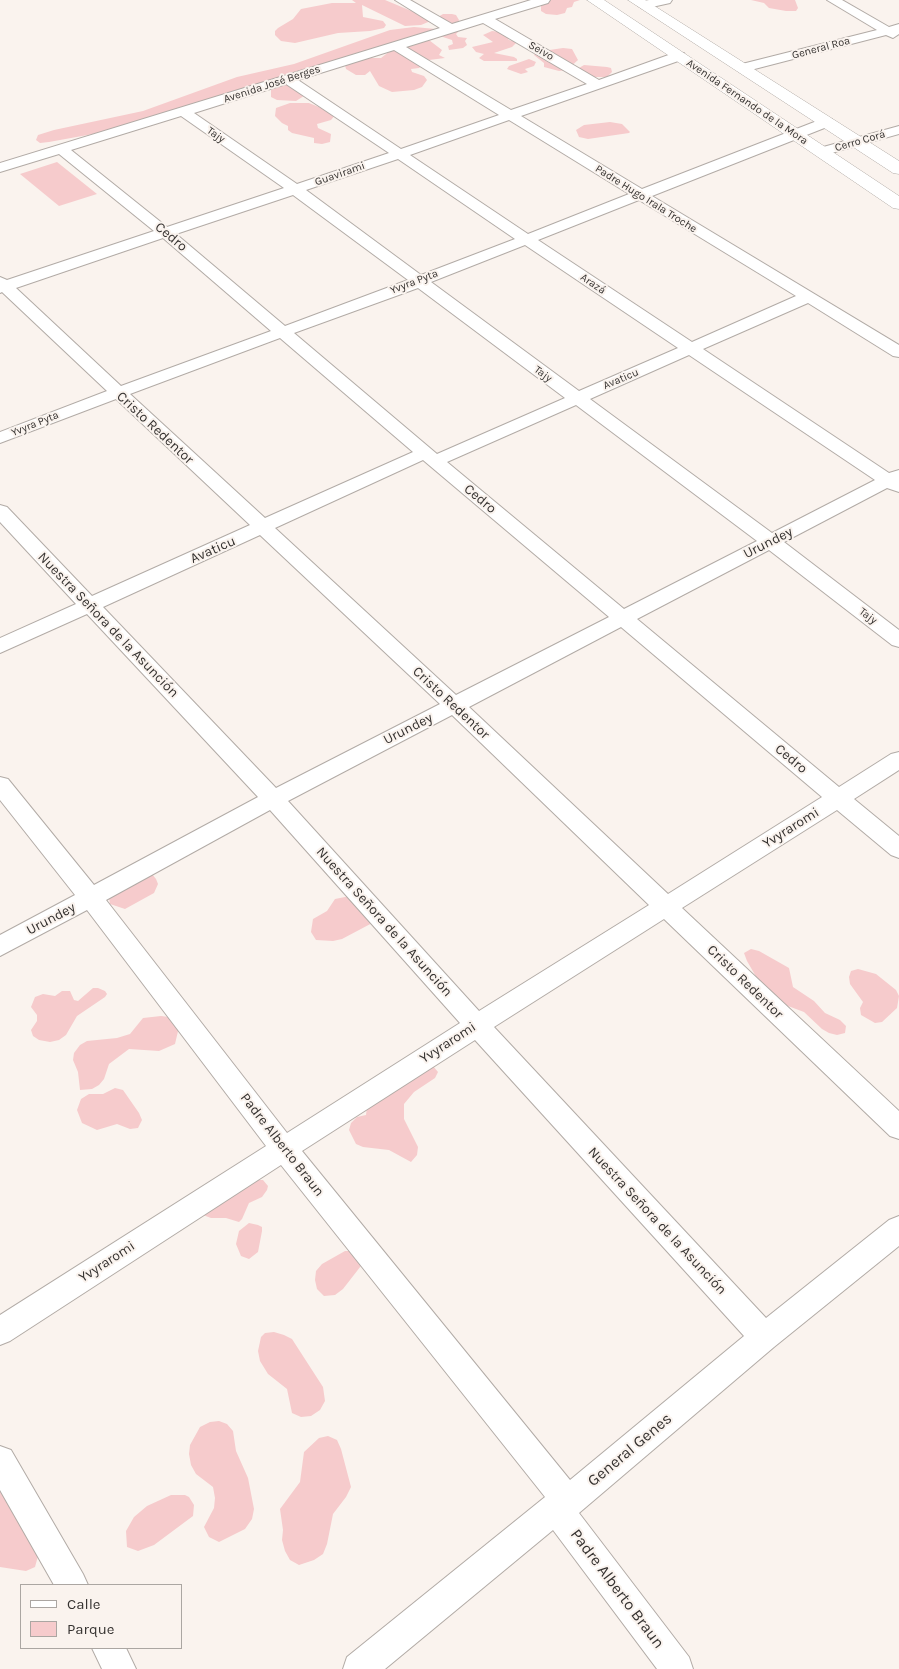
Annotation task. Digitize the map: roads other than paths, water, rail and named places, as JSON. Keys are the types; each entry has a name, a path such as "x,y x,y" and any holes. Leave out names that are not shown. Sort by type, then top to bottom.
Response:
{"main road":[{"name":"Avenida Fernando de la Mora","path":"594,0 899,204"},
{"name":"Avenida Fernando de la Mora","path":"639,3 899,169"}],"street":[{"path":"401,0 449,28"},
{"name":"Avenida José Berges","path":"0,168 544,0"},
{"path":"639,3 666,0"},
{"path":"833,0 893,29 899,37"},
{"name":"Seivo","path":"484,18 599,85"},
{"name":"General Roa","path":"742,68 893,29"},
{"name":"Padre Hugo Irala Troche","path":"394,45 806,298 899,352"},
{"name":"Guavirami","path":"2,286 167,234 511,116 679,56"},
{"name":"Arazá","path":"287,79 690,349 895,482"},
{"name":"Tajy","path":"184,112 296,190 899,640"},
{"name":"Yvyra Pyta","path":"0,438 418,282 639,194 796,136 827,122"},
{"name":"Cerro Corá","path":"821,152 899,130"},
{"name":"Cedro","path":"61,149 167,234 837,799 899,849"},
{"name":"Cristo Redentor","path":"2,286 454,705 899,1128"},
{"name":"Avaticu","path":"0,646 262,528 430,457 577,398 806,298"},
{"name":"Urundey","path":"0,946 454,705 770,542 895,482"},
{"name":"Nuestra Señora de la Asunción","path":"0,511 274,799 477,1025 764,1337"},
{"name":"Yvyraromi","path":"0,1332 477,1025 899,760"},
{"name":"Padre Alberto Braun","path":"0,785 91,898 562,1505 677,1669"},
{"name":"General Genes","path":"359,1669 562,1505 764,1337 899,1229"},
{"path":"0,1461 71,1584"},
{"path":"109,1649 120,1669"}]}
